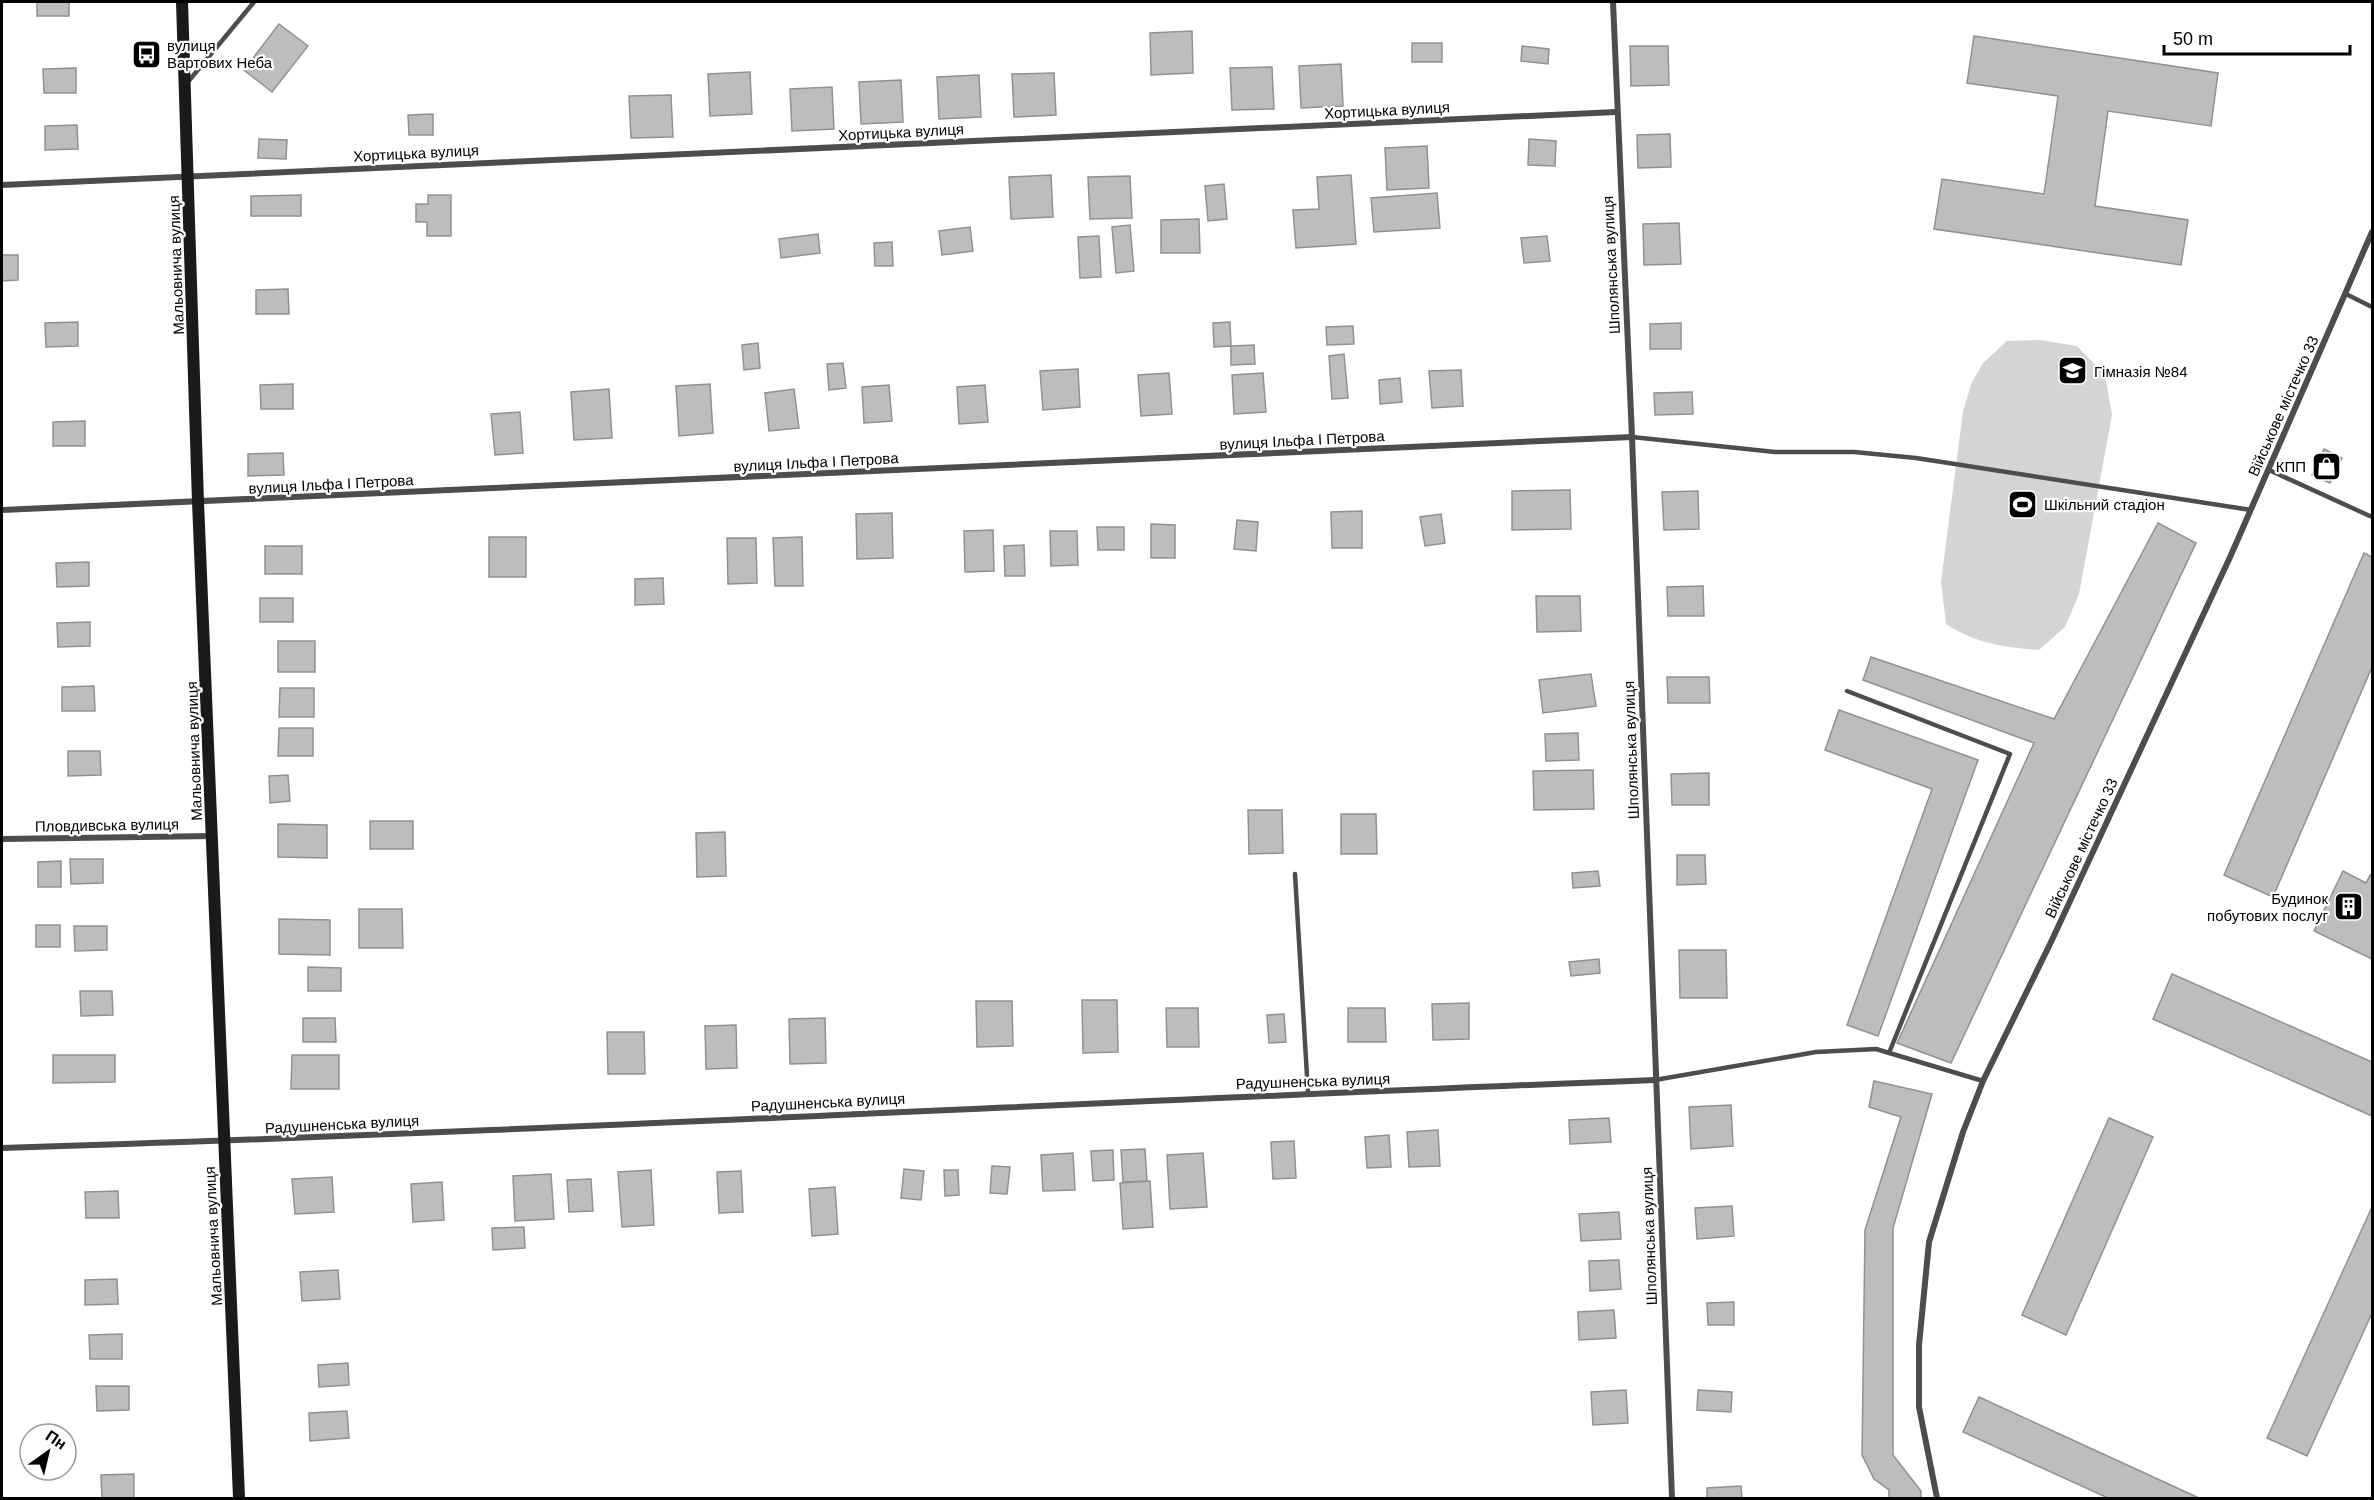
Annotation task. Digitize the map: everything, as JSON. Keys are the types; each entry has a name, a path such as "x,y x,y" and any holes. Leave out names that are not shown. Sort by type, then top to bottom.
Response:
{"street":[{"name":"Мальовнича вулиця","path":"182,2 198,502 239,1498"},
{"name":"Шполянська вулиця","path":"1612,2 1632,437 1672,1498"},
{"name":"Хортицька вулиця","path":"2,185 1616,112"},
{"name":"Військове містечко 33","path":"1937,1498 1919,1407 1919,1345 1929,1242 1963,1132 1983,1081 2056,931 2251,510 2373,232"},
{"name":"вулиця Ільфа І Петрова","path":"2,510 1632,437"},
{"name":"Пловдивська вулиця","path":"2,839 213,836"},
{"name":"Радушненська вулиця","path":"2,1148 224,1141 1655,1080"}],"lane":[{"path":"184,87 254,2"},
{"path":"2346,294 2373,307"},
{"path":"1632,437 1775,453 1854,452 1916,459 2251,510"},
{"path":"2269,470 2373,517"},
{"path":"1847,691 2010,754 1889,1053"},
{"path":"1295,874 1308,1093"},
{"path":"1655,1080 1816,1052 1876,1049 1983,1081"}],"shaded area":[{"name":"Шкільний стадіон","path":"2039,340 2077,346 2105,375 2112,415 2079,594 2065,627 2039,650 1980,640 1946,624 1941,582 1963,411 1972,382 1983,363 2007,341"}],"building":[{"path":"37,2 69,2 69,16 37,16"},
{"path":"279,24 308,46 272,92 244,70"},
{"path":"1192,31 1193,73 1151,75 1150,33"},
{"path":"1974,36 2218,73 2211,126 2108,111 2095,206 2188,220 2181,265 1934,229 1942,179 2044,194 2058,96 1967,83"},
{"path":"1412,43 1442,43 1442,62 1412,62"},
{"path":"1522,46 1549,49 1548,64 1521,61"},
{"path":"1630,46 1668,46 1669,85 1631,86"},
{"path":"1341,64 1343,106 1301,108 1299,66"},
{"path":"1272,67 1274,109 1232,110 1230,68"},
{"path":"76,68 76,93 44,93 43,69"},
{"path":"750,72 752,114 710,116 708,74"},
{"path":"1054,73 1056,115 1014,117 1012,74"},
{"path":"979,75 981,117 939,119 937,77"},
{"path":"901,80 903,122 861,124 859,82"},
{"path":"832,87 834,129 792,131 790,89"},
{"path":"671,95 673,137 631,138 629,96"},
{"path":"433,114 433,135 409,135 408,115"},
{"path":"77,125 78,149 45,150 45,126"},
{"path":"1670,134 1671,167 1638,168 1637,135"},
{"path":"259,139 287,140 286,159 258,158"},
{"path":"1529,139 1556,141 1555,166 1528,165"},
{"path":"1427,146 1429,188 1387,190 1385,148"},
{"path":"1051,175 1053,217 1011,219 1009,177"},
{"path":"1351,175 1356,244 1296,248 1293,210 1319,209 1317,177"},
{"path":"1130,176 1132,218 1090,219 1088,177"},
{"path":"1224,184 1227,219 1208,221 1205,186"},
{"path":"1437,193 1440,228 1374,232 1371,198"},
{"path":"301,195 301,216 251,216 251,196"},
{"path":"428,195 451,195 451,236 427,236 427,222 416,222 416,204 428,204"},
{"path":"1199,219 1200,253 1161,253 1161,220"},
{"path":"1679,223 1681,264 1644,265 1643,224"},
{"path":"1130,225 1134,271 1116,273 1112,227"},
{"path":"970,227 973,251 942,255 939,231"},
{"path":"818,234 820,253 781,258 779,239"},
{"path":"1099,236 1101,277 1080,278 1078,237"},
{"path":"1547,236 1550,261 1524,263 1521,238"},
{"path":"892,242 893,266 875,266 874,243"},
{"path":"2,255 18,255 18,280 2,281"},
{"path":"288,289 289,314 256,314 256,290"},
{"path":"78,322 78,346 46,347 45,323"},
{"path":"1230,322 1231,346 1214,347 1213,323"},
{"path":"1681,323 1681,349 1650,349 1650,324"},
{"path":"1353,326 1354,344 1327,345 1326,327"},
{"path":"758,343 760,368 744,370 742,345"},
{"path":"1254,345 1255,364 1231,365 1231,346"},
{"path":"1344,354 1348,398 1332,399 1329,356"},
{"path":"843,363 846,388 829,390 827,364"},
{"path":"1078,369 1080,407 1043,410 1040,371"},
{"path":"1461,370 1463,406 1432,408 1429,371"},
{"path":"1169,373 1172,414 1141,416 1138,375"},
{"path":"1263,373 1266,412 1234,414 1232,375"},
{"path":"1400,378 1402,402 1380,404 1379,380"},
{"path":"293,384 293,409 261,409 260,385"},
{"path":"710,384 713,433 679,436 676,386"},
{"path":"889,385 892,421 864,423 862,387"},
{"path":"985,385 988,422 959,424 957,387"},
{"path":"609,389 612,438 574,440 571,392"},
{"path":"794,389 799,428 769,431 765,393"},
{"path":"1692,392 1693,414 1655,415 1654,393"},
{"path":"520,412 523,453 495,455 491,414"},
{"path":"85,421 85,446 53,446 53,422"},
{"name":"КПП","path":"2324,449 2342,458 2330,483 2312,475"},
{"path":"283,453 284,475 248,476 248,454"},
{"path":"1570,490 1571,529 1512,530 1512,491"},
{"path":"1698,491 1699,529 1664,530 1662,492"},
{"path":"1362,511 1362,548 1332,548 1331,512"},
{"path":"892,513 893,558 857,559 856,514"},
{"path":"1441,514 1445,543 1425,546 1420,517"},
{"path":"1237,520 1258,522 1256,551 1234,549"},
{"path":"2158,523 2196,543 1951,1063 1897,1043 2034,743 1863,680 1871,657 2054,719"},
{"path":"1151,524 1175,525 1175,558 1151,558"},
{"path":"1097,527 1124,527 1124,550 1098,550"},
{"path":"993,530 994,571 965,572 964,531"},
{"path":"1050,531 1077,531 1078,565 1051,566"},
{"path":"489,537 526,537 526,577 489,577"},
{"path":"802,537 803,586 775,586 773,538"},
{"path":"727,538 756,538 757,583 728,584"},
{"path":"1024,545 1025,576 1005,576 1004,546"},
{"path":"265,546 302,546 302,574 265,574"},
{"path":"2364,553 2372,557 2372,667 2273,897 2224,875"},
{"path":"89,562 89,586 57,587 56,563"},
{"path":"663,578 664,604 635,605 635,579"},
{"path":"1703,586 1704,616 1668,616 1667,587"},
{"path":"1536,596 1580,596 1581,631 1537,632"},
{"path":"260,598 293,598 293,622 260,622"},
{"path":"90,622 90,646 58,647 57,623"},
{"path":"278,641 315,641 315,672 278,672"},
{"path":"1591,674 1596,706 1543,713 1539,680"},
{"path":"1667,677 1709,677 1710,703 1668,703"},
{"path":"94,686 95,711 62,711 62,687"},
{"path":"280,688 314,688 314,717 279,717"},
{"path":"1839,710 1978,760 1878,1036 1847,1025 1932,789 1825,750"},
{"path":"279,728 313,728 313,756 278,756"},
{"path":"1578,733 1579,760 1546,761 1545,734"},
{"path":"68,751 100,751 101,775 68,776"},
{"path":"1593,770 1594,809 1534,810 1533,771"},
{"path":"1709,773 1709,805 1672,805 1671,774"},
{"path":"288,775 290,801 270,803 269,776"},
{"path":"1248,810 1282,810 1283,853 1249,854"},
{"path":"1341,814 1376,814 1377,854 1341,854"},
{"path":"370,821 413,821 413,849 370,849"},
{"path":"278,824 327,825 327,858 278,857"},
{"path":"725,832 726,876 697,877 696,833"},
{"path":"1677,855 1705,855 1706,884 1677,885"},
{"path":"70,859 103,859 103,883 71,884"},
{"path":"61,861 61,887 38,887 38,862"},
{"path":"1598,871 1600,886 1573,888 1572,873"},
{"name":"Будинок побутових послуг","path":"2343,871 2366,883 2370,875 2372,876 2372,959 2314,931"},
{"path":"359,909 402,909 403,948 359,948"},
{"path":"279,919 330,920 330,955 279,954"},
{"path":"36,925 60,925 60,947 36,947"},
{"path":"74,926 107,926 107,950 75,951"},
{"path":"1679,950 1726,950 1727,998 1680,998"},
{"path":"1599,959 1600,973 1571,976 1569,962"},
{"path":"308,967 341,968 341,991 308,991"},
{"path":"2172,974 2372,1062 2372,1116 2153,1019"},
{"path":"80,991 112,991 113,1015 81,1016"},
{"path":"1082,1000 1117,1000 1118,1052 1083,1053"},
{"path":"976,1001 1012,1001 1013,1046 977,1047"},
{"path":"1469,1003 1469,1039 1433,1040 1432,1004"},
{"path":"1166,1008 1198,1008 1199,1047 1167,1047"},
{"path":"1348,1008 1385,1008 1386,1042 1348,1042"},
{"path":"1284,1014 1286,1042 1269,1043 1267,1015"},
{"path":"303,1018 335,1018 336,1042 303,1042"},
{"path":"825,1018 826,1063 790,1064 789,1019"},
{"path":"736,1025 737,1068 706,1069 705,1026"},
{"path":"607,1032 644,1032 645,1074 608,1074"},
{"path":"53,1055 115,1055 115,1082 53,1083"},
{"path":"292,1055 339,1055 339,1089 291,1089"},
{"path":"1874,1081 1932,1094 1893,1228 1893,1455 1921,1491 1921,1498 1889,1498 1889,1490 1874,1479 1862,1455 1865,1230 1901,1117 1869,1107"},
{"path":"1731,1105 1733,1146 1691,1149 1689,1107"},
{"path":"1609,1118 1611,1142 1570,1144 1569,1120"},
{"path":"2109,1118 2153,1137 2066,1335 2022,1315"},
{"path":"1438,1130 1440,1166 1409,1167 1407,1132"},
{"path":"1389,1135 1391,1167 1367,1168 1365,1137"},
{"path":"1294,1141 1296,1178 1273,1179 1271,1142"},
{"path":"1145,1149 1147,1181 1123,1182 1121,1150"},
{"path":"1113,1150 1114,1180 1093,1181 1091,1151"},
{"path":"1073,1153 1075,1190 1043,1191 1041,1155"},
{"path":"1203,1153 1207,1207 1170,1209 1167,1155"},
{"path":"992,1166 1010,1167 1007,1194 990,1193"},
{"path":"904,1169 924,1171 921,1200 901,1198"},
{"path":"651,1170 654,1225 622,1227 618,1172"},
{"path":"944,1170 958,1170 959,1195 945,1196"},
{"path":"741,1171 743,1212 719,1213 717,1172"},
{"path":"551,1174 554,1219 515,1221 513,1176"},
{"path":"332,1177 334,1212 295,1214 292,1179"},
{"path":"591,1179 593,1211 569,1212 567,1180"},
{"path":"1150,1181 1153,1227 1123,1229 1120,1183"},
{"path":"442,1182 444,1220 413,1222 411,1184"},
{"path":"835,1187 838,1234 812,1236 809,1189"},
{"path":"118,1191 119,1218 86,1218 85,1192"},
{"path":"1732,1206 1734,1236 1697,1239 1695,1208"},
{"path":"2372,1207 2372,1313 2307,1456 2267,1438"},
{"path":"1619,1212 1621,1239 1581,1241 1579,1214"},
{"path":"524,1227 525,1248 493,1250 492,1228"},
{"path":"1619,1260 1621,1289 1590,1291 1589,1261"},
{"path":"338,1270 340,1299 302,1301 300,1272"},
{"path":"117,1279 118,1304 85,1305 85,1280"},
{"path":"1734,1302 1734,1325 1708,1325 1707,1303"},
{"path":"1614,1310 1616,1338 1579,1340 1578,1312"},
{"path":"122,1334 122,1359 90,1359 89,1335"},
{"path":"348,1363 349,1385 319,1387 318,1365"},
{"path":"96,1386 129,1386 129,1410 97,1411"},
{"path":"1626,1390 1628,1423 1593,1425 1591,1392"},
{"path":"1698,1390 1732,1392 1731,1412 1697,1410"},
{"path":"1979,1397 2199,1498 2108,1498 1963,1432"},
{"path":"347,1411 349,1438 310,1441 309,1413"},
{"path":"134,1474 134,1498 102,1498 101,1475"},
{"path":"1741,1486 1742,1498 1707,1498 1707,1488"}],"place":[{"name":"вулиця Вартових Неба","path":"146,54"},
{"name":"Гімназія №84","path":"2073,371"},
{"name":"КПП","path":"2327,466"},
{"name":"Шкільний стадіон","path":"2023,504"},
{"name":"Будинок побутових послуг","path":"2349,907"}]}
